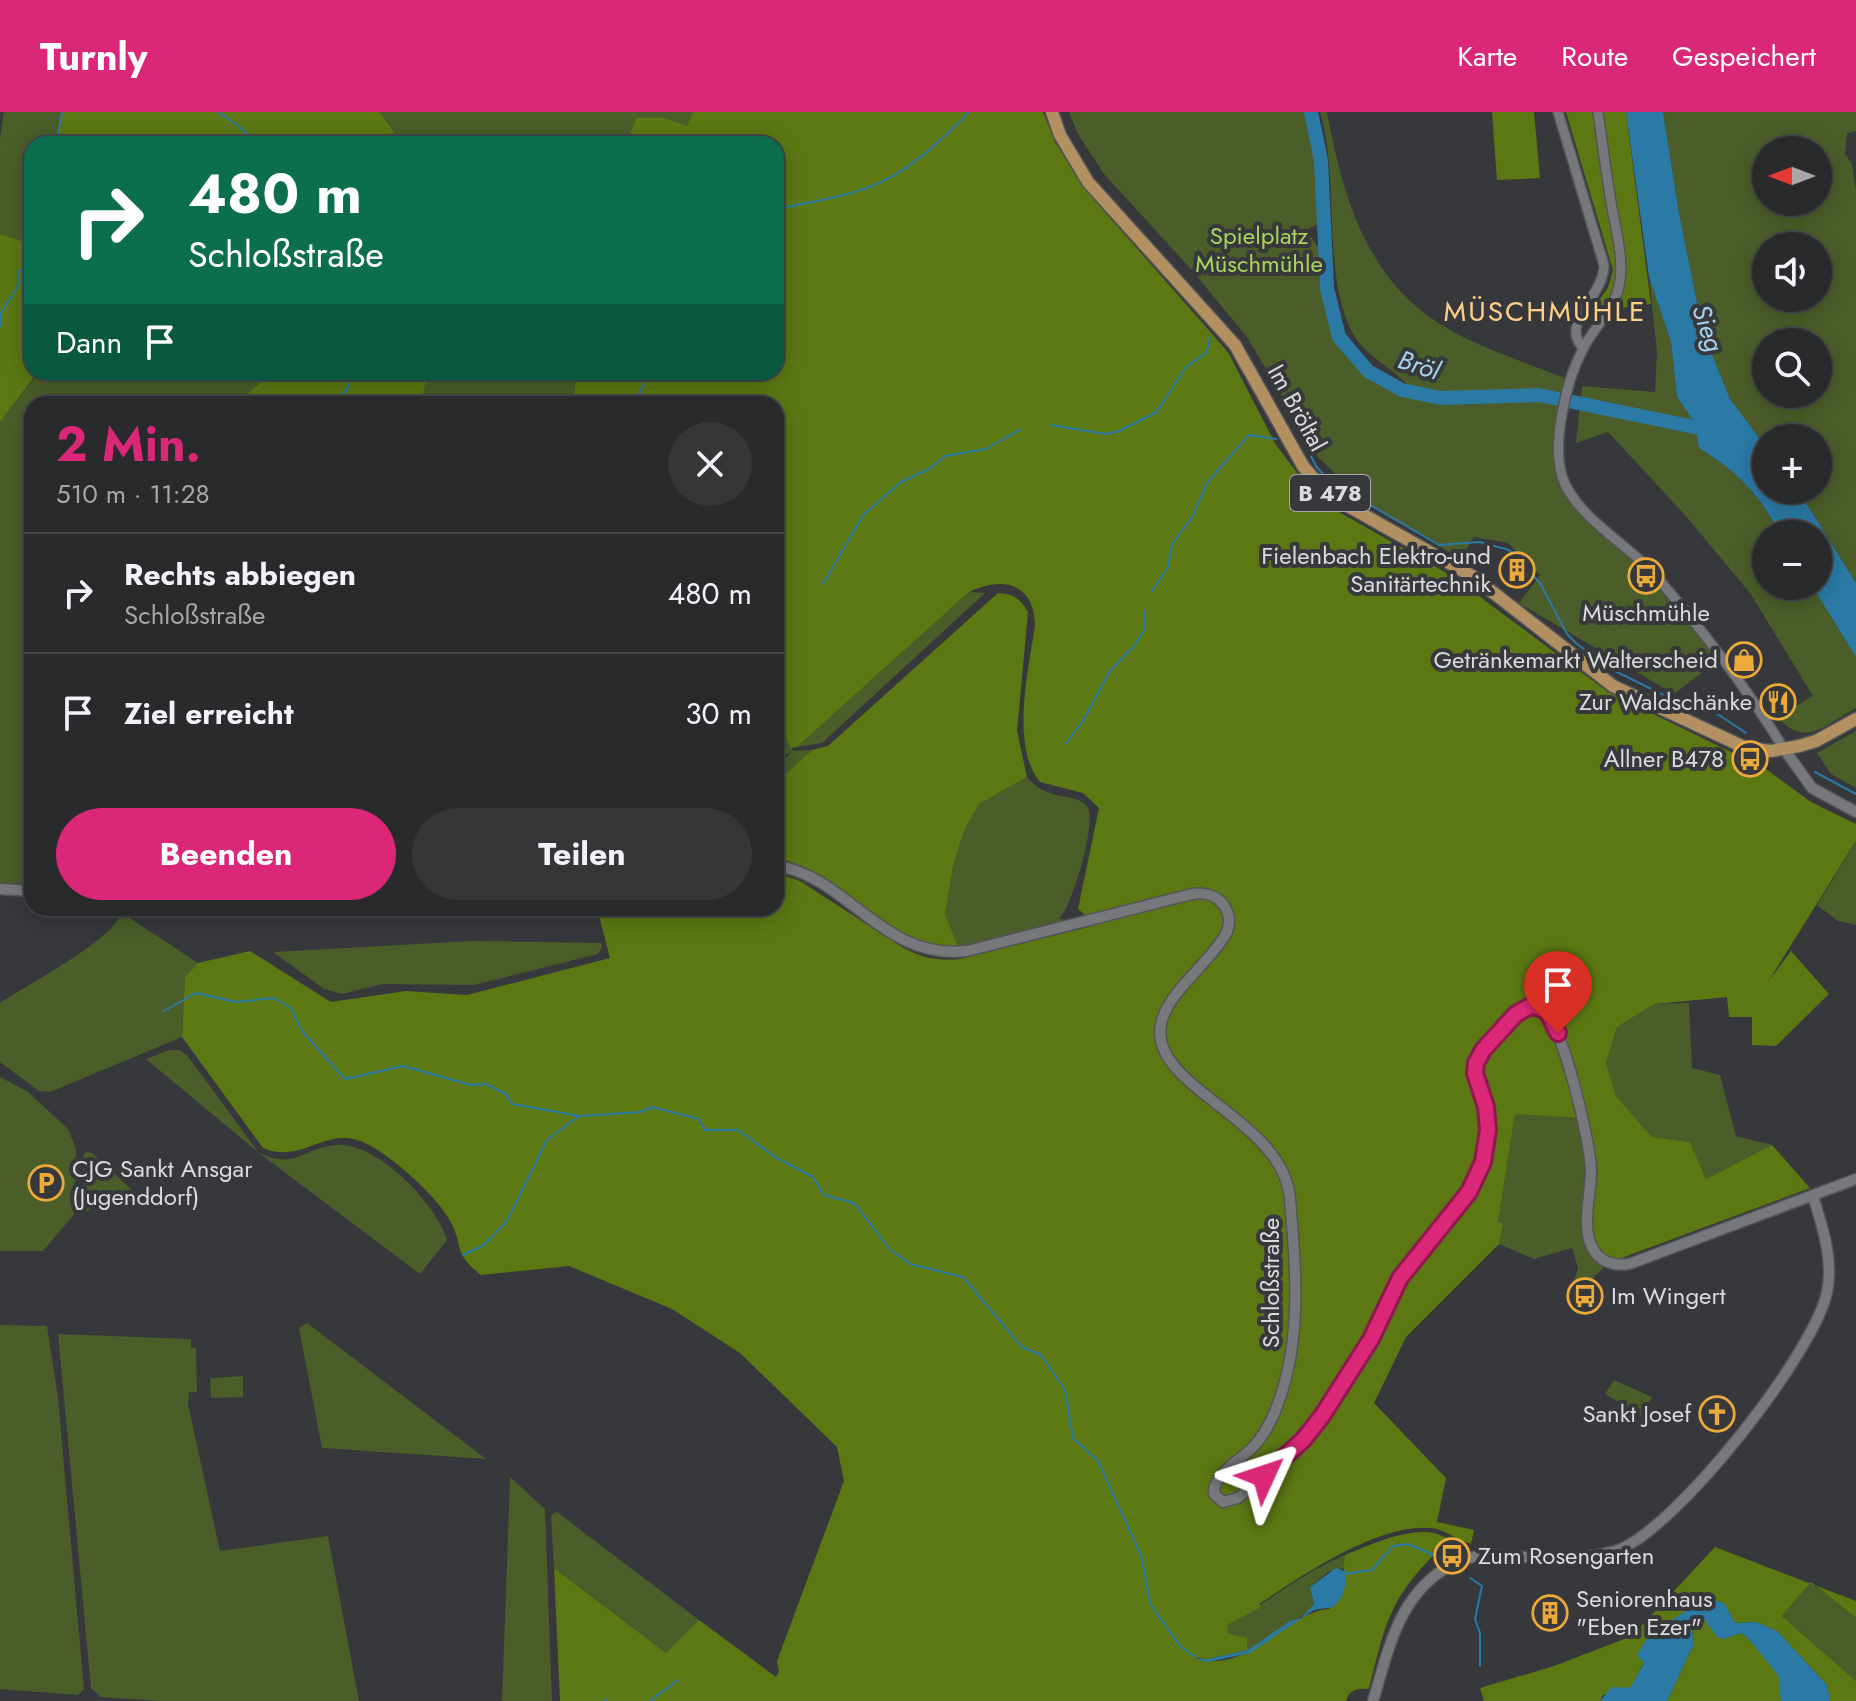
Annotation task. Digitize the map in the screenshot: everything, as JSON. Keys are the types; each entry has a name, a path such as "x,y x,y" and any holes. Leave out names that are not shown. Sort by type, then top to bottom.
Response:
{"main road":[{"name":"Im Bröltal","path":"1052,112 1060,135 1088,182 1235,345 1303,466 1321,487 1348,506 1472,576 1613,686 1746,748 1784,749 1809,743 1856,719"},
{"path":"1784,749 1812,788 1856,812"},
{"name":"Schloßstraße","path":"784,869 804,875 908,943 927,951 946,954 1192,894 1209,894 1224,905 1229,920 1227,932 1168,1008 1161,1024 1162,1040 1172,1062 1185,1079 1249,1127 1272,1152 1284,1171 1290,1193 1296,1321 1291,1361 1273,1416 1253,1447 1215,1483 1214,1494 1220,1502 1236,1500 1284,1459 1313,1428 1371,1339 1400,1278 1469,1192 1483,1162 1488,1130 1486,1107 1475,1073 1476,1063 1483,1050 1524,1008 1532,1005 1542,1007 1556,1027 1589,1150 1590,1242 1603,1260 1619,1266 1632,1263 1856,1179"},
{"path":"0,889 24,890"},
{"path":"1373,1701 1396,1621 1420,1591 1452,1564 1489,1553 1578,1559 1617,1550 1640,1539 1694,1489 1731,1447 1812,1333 1827,1292 1826,1240 1813,1196"}],"street":[{"path":"1558,112 1604,265 1601,287 1576,323 1575,332 1583,348"},
{"path":"1598,112 1620,252 1619,285 1610,309 1583,348 1571,380 1562,418 1559,464 1565,483 1578,503 1652,572 1748,690 1784,749"}],"green space":[{"path":"4,112 62,112 56,136 24,136 24,243 0,234 0,138"},
{"path":"62,112 380,112 396,136 56,136"},
{"path":"380,112 693,112 687,126 665,118 636,118 629,136 396,136"},
{"path":"693,112 1043,112 1055,142 1083,187 1228,352 1276,445 1304,482 1339,512 1452,576 1608,692 1766,769 1811,802 1856,824 1856,841 1768,982 1791,951 1829,994 1776,1046 1752,1045 1752,1017 1729,1017 1727,997 1655,1004 1617,1027 1606,1063 1616,1096 1652,1137 1690,1142 1706,1179 1772,1145 1810,1188 1608,1263 1591,1251 1589,1162 1580,1118 1515,1114 1498,1222 1503,1224 1499,1244 1406,1337 1374,1403 1446,1478 1437,1522 1474,1530 1471,1544 1437,1529 1416,1528 1368,1541 1320,1565 1259,1604 1261,1607 1227,1625 1228,1633 1247,1638 1248,1650 1208,1659 1195,1658 1214,1661 1232,1658 1249,1651 1297,1620 1329,1609 1345,1571 1345,1555 1366,1546 1403,1534 1426,1532 1441,1535 1466,1549 1456,1553 1436,1553 1408,1585 1390,1615 1369,1689 1355,1690 1346,1701 560,1701 554,1568 666,1653 699,1620 776,1677 779,1671 777,1661 844,1481 837,1447 740,1353 672,1309 569,1266 481,1275 462,1254 454,1228 443,1209 408,1173 368,1144 344,1138 288,1152 263,1148 182,1037 185,977 198,963 250,951 331,1002 406,991 467,995 610,958 599,916 784,916 784,876 800,881 902,947 930,958 960,959 1088,927 1084,914 1078,909 1099,808 1083,793 1040,782 1031,767 1026,748 1024,706 1035,625 1029,600 1023,592 1005,584 994,584 969,592 797,747 791,748 784,733 784,396 574,396 575,380 784,380 784,136 629,136 636,118 665,118 687,126"},
{"name":"Spielplatz Müschmühle","path":"1069,112 1309,112 1317,162 1320,223 1306,230 1317,246 1322,246 1327,298 1333,321 1353,359 1370,375 1417,399 1403,380 1358,341 1342,307 1334,253 1326,138 1320,112 1327,112 1349,201 1374,256 1391,280 1412,303 1452,331 1565,378 1557,420 1556,453 1561,478 1572,498 1588,516 1657,583 1717,661 1674,694 1519,603 1540,575 1508,543 1474,537 1460,559 1359,497 1318,457 1247,337 1190,268 1104,174 1078,134"},
{"path":"1492,112 1534,112 1540,178 1497,180"},
{"path":"1566,112 1626,112 1651,304 1590,312 1608,288 1613,270"},
{"path":"1663,112 1856,112 1856,131 1847,133 1845,154 1852,164 1856,191 1856,583 1832,545 1832,520 1817,520 1807,504 1832,504 1832,424 1752,424 1752,428 1730,399 1703,332"},
{"path":"0,234 24,242 24,380 32,380 0,422"},
{"path":"1649,277 1671,342 1677,397 1695,423 1699,448 1746,485 1752,492 1752,504 1762,504 1772,520 1752,520 1752,596 1685,515 1608,432 1576,443 1582,386 1655,392 1657,352"},
{"path":"33,380 262,380 246,396 24,396 24,882 0,884 0,422"},
{"path":"262,380 426,380 423,396 246,396"},
{"path":"426,380 575,380 574,396 423,396"},
{"path":"969,592 985,593 822,743 797,747"},
{"path":"998,593 1008,594 1022,603 1028,612 1017,731 1027,777 979,804 964,831 953,867 945,914 958,947 932,944 909,936 823,878 784,861 784,776 812,750 828,746"},
{"path":"1754,600 1821,600 1856,657 1856,708 1825,727 1806,733 1787,726 1777,717 1813,696"},
{"path":"1856,731 1856,788 1831,774 1817,753"},
{"path":"784,732 793,751 812,750 784,776 784,759 791,753 784,755"},
{"path":"1027,777 1043,790 1076,799 1087,806 1089,828 1082,864 1060,923 963,948 924,946 784,866 784,861 805,868 909,936 957,946 945,914 953,867 964,831 979,804"},
{"path":"1856,842 1856,925 1838,921 1817,905"},
{"path":"127,916 198,963 185,977 182,1037 50,1092 39,1091 0,1062 0,1003 84,951 120,917"},
{"path":"471,941 601,943 602,947 598,954 474,985 382,984 342,994 324,989 273,952"},
{"path":"1689,1003 1692,1068 1720,1075 1736,1136 1772,1145 1706,1179 1690,1142 1652,1137 1616,1096 1606,1063 1617,1027 1655,1004"},
{"path":"169,1050 179,1050 187,1055 259,1153 146,1059"},
{"name":"CJG Sankt Ansgar (Jugenddorf)","path":"0,1077 28,1092 68,1129 76,1149 75,1213 43,1251 0,1251"},
{"path":"1515,1113 1580,1118 1608,1263 1589,1282 1571,1291 1578,1268 1572,1248 1534,1259 1499,1244 1503,1225 1498,1222"},
{"path":"336,1145 352,1146 369,1153 418,1193 441,1225 447,1240 420,1274 259,1153 272,1158 291,1159"},
{"path":"86,1152 92,1153 131,1189 80,1215 84,1205 83,1156"},
{"path":"307,1323 486,1459 322,1448 299,1328"},
{"path":"0,1325 47,1326 58,1398 84,1689 78,1695 0,1689"},
{"path":"58,1334 191,1339 191,1348 196,1348 197,1392 189,1392 188,1404 220,1551 328,1536 359,1701 160,1701 101,1697 91,1688"},
{"path":"243,1376 243,1397 211,1398 210,1378"},
{"path":"1614,1380 1652,1397 1642,1416 1605,1394"},
{"path":"510,1477 545,1509 552,1701 502,1701"},
{"path":"557,1512 699,1620 666,1653 554,1568 551,1515"},
{"path":"1715,1547 1810,1583 1782,1616 1856,1681 1856,1701 1830,1701 1827,1685 1777,1631 1756,1622 1735,1623 1725,1604 1707,1597 1644,1662 1630,1689 1603,1695 1600,1701 1484,1701 1480,1688 1554,1666 1632,1636"},
{"path":"1345,1555 1343,1568 1328,1572 1310,1587 1314,1604 1294,1622 1248,1650 1247,1639 1228,1633 1226,1625 1314,1570"},
{"path":"1811,1582 1856,1618 1856,1681 1782,1616"},
{"path":"1815,1585 1856,1601 1856,1618"},
{"path":"1696,1619 1705,1619 1724,1639 1741,1633 1747,1637 1779,1675 1781,1701 1667,1701 1693,1646 1692,1625"}],"water":[{"path":"1626,112 1663,112 1703,332 1730,399 1752,428 1752,492 1725,466 1699,448 1695,423 1677,397 1671,342 1649,277"},
{"path":"1762,504 1807,504 1817,520 1772,520"},
{"path":"1832,545 1856,583 1856,657 1821,600 1832,600"},
{"path":"1336,1568 1345,1571 1346,1581 1342,1595 1333,1607 1314,1610 1250,1653 1208,1662 1195,1659 1248,1650 1290,1621 1301,1618 1314,1604 1310,1587"},
{"path":"1707,1597 1725,1604 1735,1623 1756,1622 1777,1631 1827,1685 1830,1701 1781,1701 1778,1675 1747,1637 1741,1633 1724,1639 1717,1637 1704,1619 1696,1619 1692,1625 1693,1646 1667,1701 1600,1701 1612,1687 1630,1688 1644,1663 1637,1655 1649,1635"}],"waterway":[{"path":"58,136 62,112"},
{"path":"218,112 248,136"},
{"path":"784,207 843,195 881,182 918,159 968,112"},
{"name":"Bröl","path":"1311,112 1321,160 1327,288 1339,337 1368,371 1402,390 1440,398 1539,395 1714,431"},
{"path":"0,326 1,313 20,283 18,273 24,266"},
{"path":"1051,425 1105,434 1119,431 1157,412 1185,368 1207,352 1210,338"},
{"path":"340,396 348,389 349,380"},
{"path":"638,396 646,380"},
{"path":"1297,428 1316,466 1329,481 1439,545 1480,542 1509,550 1540,583 1567,634 1577,644 1615,671 1690,708 1713,711 1746,733"},
{"path":"823,584 864,514 901,482 929,469 945,456 986,449 1021,429"},
{"path":"1152,591 1168,567 1172,544 1193,516 1207,483 1249,435 1276,439"},
{"path":"1066,743 1083,721 1110,671 1135,645 1144,630 1144,611"},
{"path":"1815,772 1856,794"},
{"path":"164,1011 196,993 236,1002 274,998 291,1008 302,1031 345,1079 403,1066 471,1085 486,1084 506,1094 512,1104 580,1116 640,1112 652,1107 699,1119 705,1130 738,1130 777,1158 813,1177 824,1195 854,1203 890,1249 910,1264 963,1277 1022,1347 1041,1355 1065,1390 1073,1438 1098,1461 1141,1555 1151,1605 1180,1646 1196,1657"},
{"path":"463,1255 484,1245 507,1221 547,1140 579,1116"},
{"path":"1343,1574 1372,1570 1393,1546 1408,1544 1434,1555"},
{"path":"1470,1578 1482,1586 1475,1619 1480,1633 1480,1666"},
{"path":"650,1701 678,1680"}],"place":[{"name":"Fielenbach Elektro-und Sanitärtechnik","path":"1517,570"},
{"name":"Müschmühle","path":"1646,576"},
{"name":"Getränkemarkt Walterscheid","path":"1744,660"},
{"name":"Zur Waldschänke","path":"1778,702"},
{"name":"Allner B478","path":"1750,759"},
{"name":"CJG Sankt Ansgar (Jugenddorf)","path":"46,1183"},
{"name":"Im Wingert","path":"1585,1296"},
{"name":"Sankt Josef","path":"1717,1414"},
{"name":"Zum Rosengarten","path":"1452,1556"},
{"name":"Seniorenhaus \"Eben Ezer\"","path":"1550,1613"}],"district":[{"name":"MÜSCHMÜHLE","path":"1545,311"}],"route":[{"path":"1264,1476 1303,1440 1322,1416 1371,1339 1400,1278 1454,1214 1473,1185 1483,1162 1488,1130 1486,1107 1475,1073 1479,1054 1516,1014 1532,1005 1539,1005 1547,1011 1558,1033"}],"water label":[{"name":"Sieg","path":"1708,328"}]}
